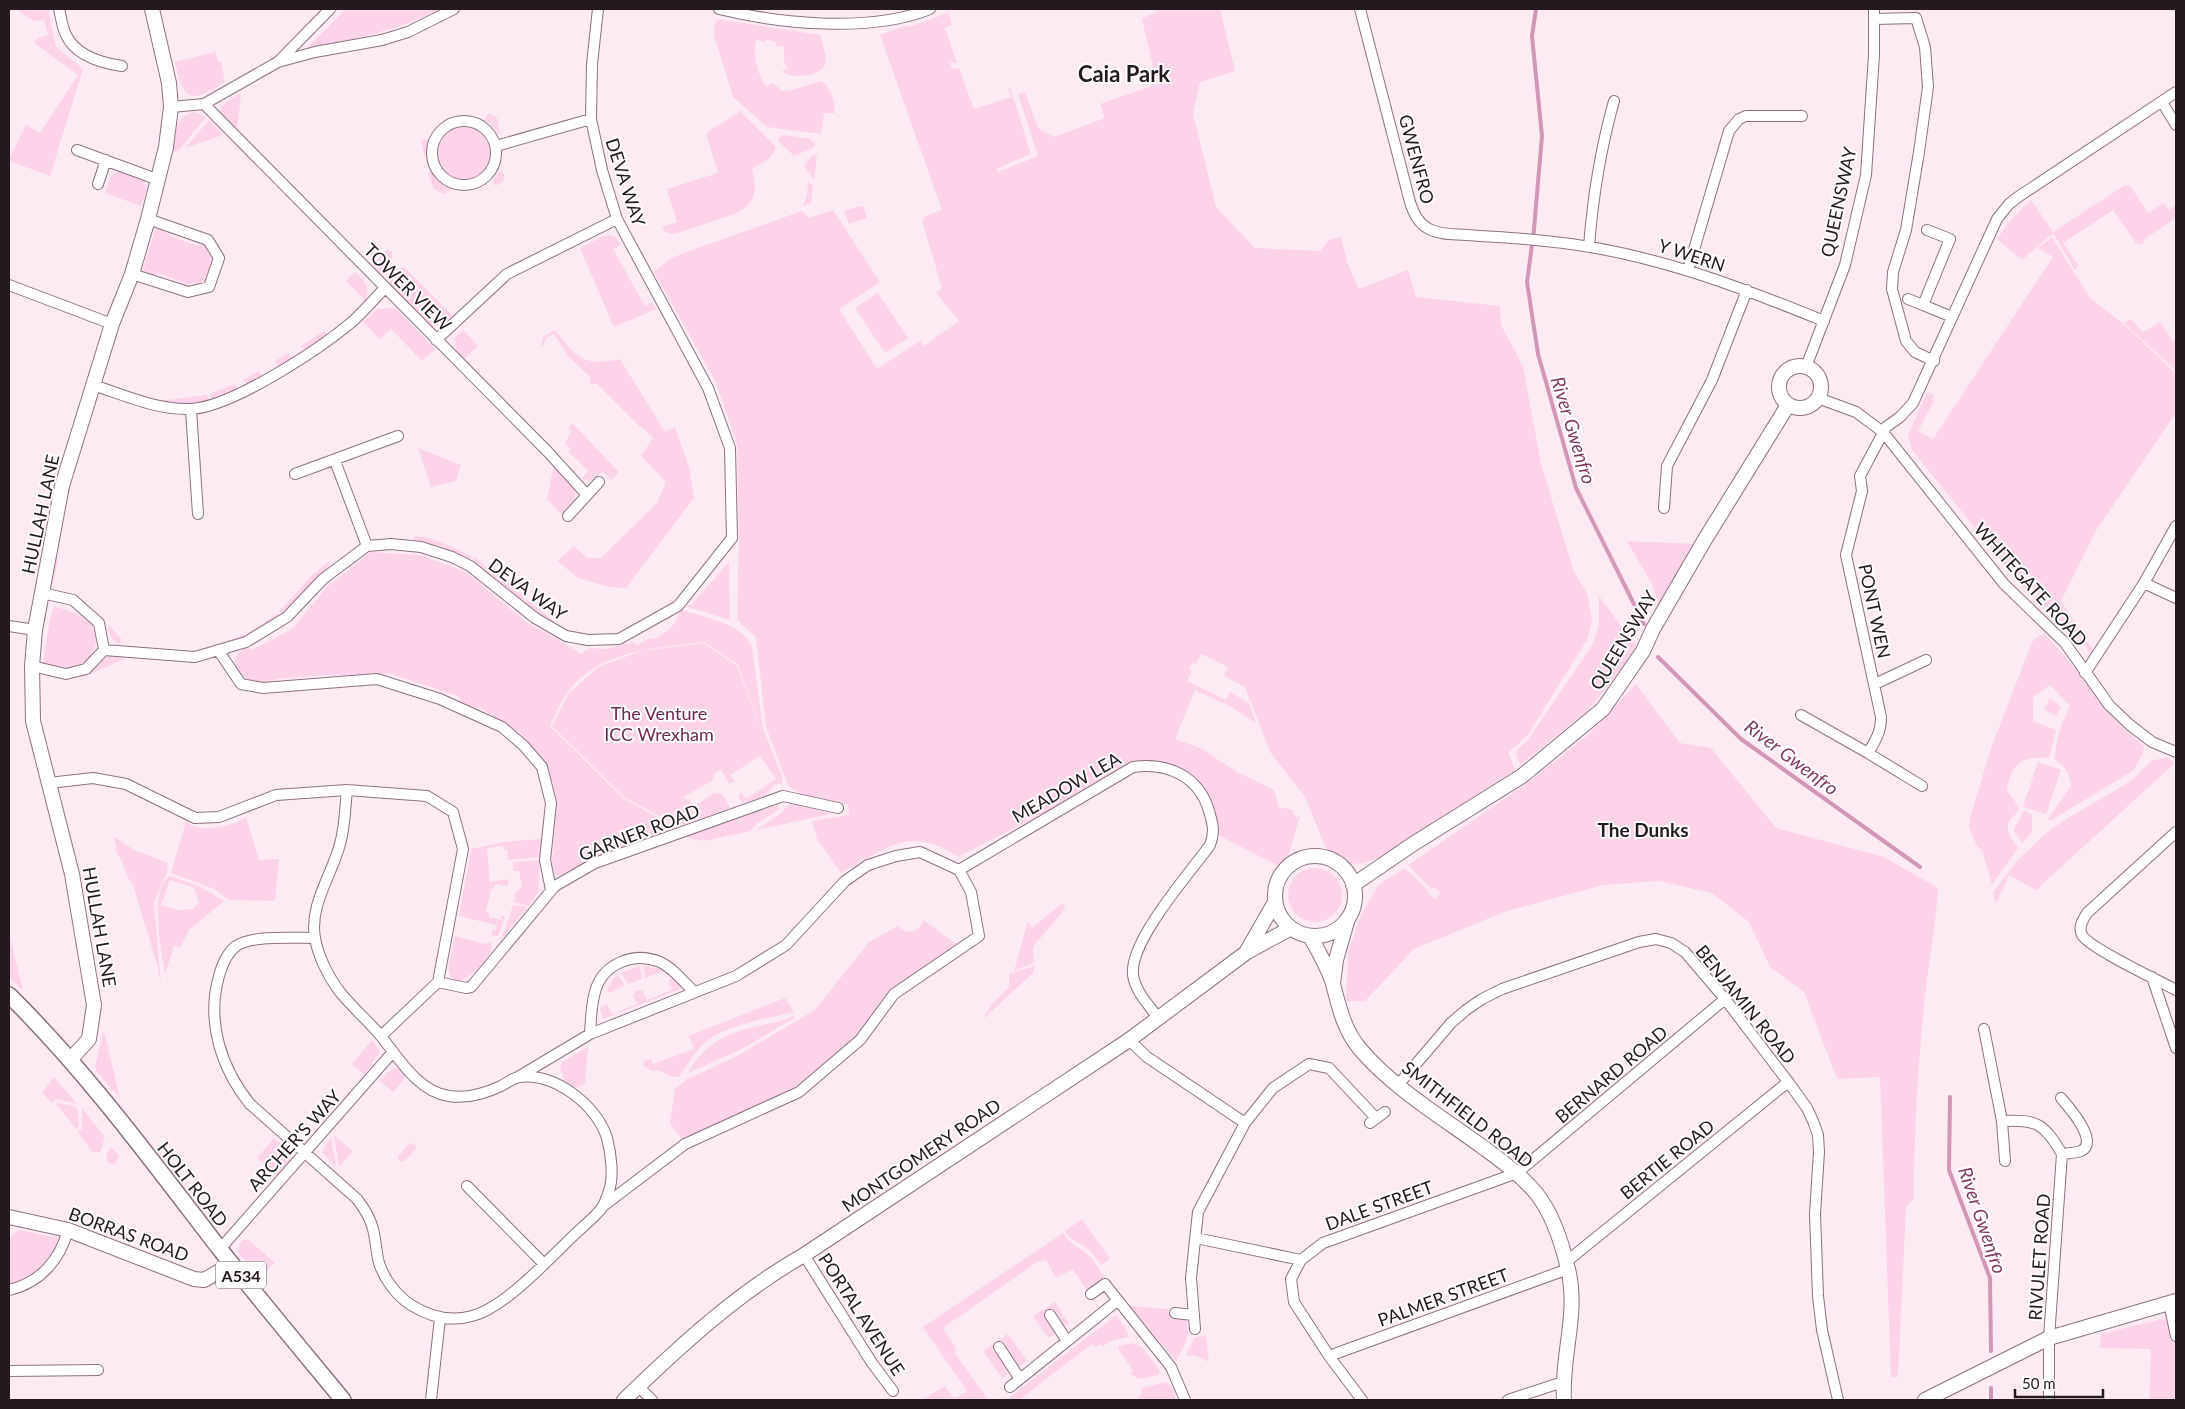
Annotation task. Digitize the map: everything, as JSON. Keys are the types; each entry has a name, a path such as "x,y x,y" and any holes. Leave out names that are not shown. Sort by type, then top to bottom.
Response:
{"main road":[{"name":"HOLT ROAD","path":"9,995 71,1059 220,1249 343,1400"}],"street":[{"path":"59,9 65,34 78,50 106,69 122,66"},
{"name":"HULLAH LANE","path":"71,1059 89,1039 94,1005 72,874 33,721 32,666 35,630 62,486 112,324 132,274 159,180 171,107 169,83 152,9"},
{"path":"171,107 204,104 278,62 330,9"},
{"path":"278,62 408,32 454,9"},
{"name":"DEVA WAY","path":"366,546 391,544 421,547 452,557 470,566 548,626 566,636 588,640 618,639 678,606 732,538 730,448 708,388 617,219 602,170 591,119 592,64 598,9"},
{"path":"719,9 760,17 830,24 892,19 930,9"},
{"name":"GWENFRO","path":"1360,9 1414,214 1420,224 1440,233 1544,240"},
{"path":"1874,14 1916,18 1924,47 1928,87 1906,230 1893,272 1892,289 1906,341 1915,352 1934,361"},
{"name":"QUEENSWAY","path":"1806,367 1845,265 1866,175 1869,158 1874,14"},
{"name":"PONT WEN","path":"1868,753 1879,736 1881,717 1846,555 1862,491 1860,476 1883,432 1913,403 1934,361 1989,235 2009,204 2176,92"},
{"path":"1589,246 1593,195 1598,165 1614,102"},
{"path":"2162,102 2176,125"},
{"name":"TOWER VIEW","path":"204,104 548,452 586,494"},
{"path":"1688,270 1729,131 1733,124 1746,116 1802,116"},
{"path":"496,146 591,119"},
{"path":"456,122 476,123 492,136 496,146 496,157 493,167 487,176 473,184 456,184 447,180 434,163 432,152 434,142 446,126 456,122"},
{"path":"77,150 159,180"},
{"path":"98,184 106,160"},
{"path":"132,274 188,292 209,287 220,258 208,240 148,219"},
{"path":"436,340 507,274 617,219"},
{"path":"1924,305 1950,239 1927,230"},
{"name":"Y WERN","path":"1544,240 1589,246 1639,256 1688,270 1746,290 1824,321"},
{"path":"9,285 112,324"},
{"path":"93,385 166,408 191,410 220,402 249,389 304,357 353,320 385,288"},
{"path":"1664,508 1667,466 1712,380 1746,290"},
{"path":"1908,299 1952,317"},
{"path":"1792,367 1806,367 1811,369 1820,379 1821,392 1818,398 1808,407 1801,409 1788,405 1780,394 1779,381 1782,375 1792,367"},
{"name":"WHITEGATE ROAD","path":"1818,398 1856,412 1883,432 2004,584 2065,643 2109,705 2152,742 2176,752"},
{"name":"QUEENSWAY","path":"1353,885 1413,844 1522,776 1603,709 1643,651 1653,629 1704,541 1788,405"},
{"path":"191,410 198,514"},
{"path":"295,474 335,461 398,436"},
{"path":"104,650 195,657 246,642 287,618 323,579 366,546 335,461"},
{"path":"568,516 586,494 599,482"},
{"path":"2085,673 2144,583 2176,526"},
{"path":"2144,583 2176,598"},
{"path":"42,593 73,600 98,623 104,650"},
{"path":"9,626 35,630"},
{"path":"32,666 66,674 86,669 104,650"},
{"path":"218,650 241,684 263,688 377,679 440,699 502,728 524,746 542,768 551,803 545,860 551,890"},
{"name":"PONT WEN","path":"1875,684 1926,660"},
{"path":"1800,715 1922,786"},
{"name":"MEADOW LEA","path":"959,870 1133,766 1147,764 1161,766 1174,770 1186,777 1199,789 1207,804 1214,833 1210,845 1154,921 1135,958 1134,975 1136,985 1158,1018"},
{"path":"48,783 93,778 126,784 195,818 219,817 276,795 348,790 426,796 453,812 463,849 438,982 381,1036"},
{"path":"315,938 246,941 236,946 228,954 220,969 214,1007 216,1033 223,1060 235,1085 250,1104 356,1199 366,1212 373,1227 379,1262 385,1278 396,1291 408,1304 423,1312 440,1318 456,1319 474,1316 500,1302 544,1264 602,1208 685,1144 799,1092 860,1040 894,994 979,936 971,892 959,870 920,852 896,856 868,865 845,882 786,945 736,976 590,1034 517,1077 485,1092 461,1097 448,1096 425,1086 392,1053 381,1036 339,991 324,964 315,938 316,914 322,887 341,842 348,790"},
{"name":"GARNER ROAD","path":"438,982 466,988 471,987 551,890 595,863 783,796 838,808"},
{"path":"2176,832 2087,913 2081,927 2082,935 2096,946 2176,990"},
{"path":"1318,856 1330,859 1340,865 1348,874 1353,885 1354,902 1349,917 1342,926 1322,936 1310,936 1292,928 1284,921 1276,902 1275,890 1285,869 1306,857 1318,856"},
{"name":"MONTGOMERY ROAD","path":"1247,952 1276,902"},
{"name":"SMITHFIELD ROAD","path":"1332,983 1336,960 1349,917"},
{"name":"MONTGOMERY ROAD","path":"624,1400 732,1304 769,1275 804,1255 1128,1040 1247,952 1292,928"},
{"name":"SMITHFIELD ROAD","path":"1310,936 1332,983 1335,998 1348,1032 1359,1049 1398,1085 1517,1173 1536,1194 1551,1217 1567,1265 1573,1298 1563,1382 1564,1400"},
{"name":"BENJAMIN ROAD","path":"1398,1085 1452,1023 1466,1010 1502,989 1638,942 1656,939 1671,943 1685,952 1725,999 1807,1108 1818,1136 1819,1152 1815,1214 1818,1296 1822,1330 1838,1400"},
{"path":"590,1034 594,996 599,980 611,968 625,960 643,958 659,962 673,972 694,992"},
{"path":"2152,977 2176,1048"},
{"name":"BERNARD ROAD","path":"1517,1173 1725,999"},
{"path":"1984,1029 2002,1121 2006,1161"},
{"path":"1128,1040 1146,1057 1245,1123"},
{"name":"ARCHER'S WAY","path":"220,1249 392,1053"},
{"path":"1195,1329 1191,1278 1198,1212 1245,1123 1273,1088 1308,1064 1329,1068 1377,1118"},
{"path":"517,1077 538,1077 565,1089 580,1100 600,1122 610,1153 611,1171 610,1189 602,1208"},
{"name":"BERTIE ROAD","path":"1567,1265 1788,1082"},
{"path":"2002,1121 2017,1120 2040,1125 2050,1133 2062,1154 2082,1151 2086,1148 2087,1142 2080,1121 2061,1098"},
{"name":"RIVULET ROAD","path":"2049,1400 2049,1338 2062,1154"},
{"name":"DALE STREET","path":"1301,1260 1323,1243 1517,1173"},
{"path":"467,1186 544,1264"},
{"name":"BORRAS ROAD","path":"9,1217 68,1230 194,1279 204,1280 232,1264"},
{"path":"9,1290 34,1280 48,1269 58,1256 68,1230"},
{"path":"1196,1238 1301,1260 1291,1279 1294,1302 1328,1356 1362,1400"},
{"name":"PORTAL AVENUE","path":"804,1255 872,1363 893,1391"},
{"name":"PALMER STREET","path":"1328,1356 1567,1265"},
{"path":"1091,1294 1105,1284 1117,1302 1171,1367 1185,1400"},
{"path":"1010,1387 1117,1302"},
{"path":"1924,1400 2049,1338 2172,1302 2176,1336"},
{"path":"1175,1313 1193,1316"},
{"path":"1050,1315 1067,1341"},
{"path":"431,1400 440,1318"},
{"path":"999,1347 1020,1379"},
{"path":"9,1371 98,1370"},
{"path":"1508,1400 1563,1382"},
{"path":"638,1386 652,1400"}],"green space":[{"path":"16,9 48,9 56,47 83,69 50,176 9,161 9,159 26,125 40,133 78,75 34,43 38,38 48,35 44,20 34,21"},
{"path":"346,9 440,9 392,29 307,48"},
{"path":"1160,9 1220,9 1235,71 1200,82 1193,114 1216,207 1255,248 1320,251 1328,241 1341,236 1347,262 1359,289 1408,270 1416,297 1500,306 1501,325 1523,366 1541,464 1574,572 1587,593 1592,620 1587,640 1527,736 1508,753 1515,770 1378,858 1360,864 1349,863 1332,854 1325,846 1305,797 1270,752 1245,687 1224,676 1228,667 1201,654 1196,664 1192,663 1189,669 1192,671 1187,681 1226,700 1230,692 1249,703 1256,723 1228,705 1195,690 1175,739 1200,748 1237,772 1274,790 1279,807 1292,810 1296,818 1300,815 1285,869 1214,833 1212,820 1186,777 1133,767 958,857 941,847 926,842 911,841 884,849 841,873 817,839 812,821 849,815 848,804 816,799 792,789 788,785 766,727 756,637 737,620 739,539 737,445 716,382 654,272 670,259 681,254 802,211 809,218 833,210 880,282 839,309 877,369 920,341 924,346 959,321 936,293 942,288 922,221 925,216 942,210 880,35 948,13 952,25 945,28 957,63 950,62 952,69 959,68 974,109 1011,97 1008,88 1010,87 1031,154 996,169 998,172 1038,156 1018,94 1025,92 1038,128 1054,137 1105,118 1100,104 1157,84 1142,19"},
{"path":"718,19 820,35 826,60 824,67 816,73 803,76 786,74 782,71 787,69 784,61 784,47 776,46 776,42 766,39 765,42 756,40 755,59 760,76 766,87 773,83 782,91 788,91 821,81 828,87 833,99 835,113 824,113 821,134 767,127 733,97 714,35 715,22"},
{"path":"216,52 218,62 221,62 225,82 204,94 190,95 182,85 175,62"},
{"path":"241,93 237,135 221,116 220,111 225,103"},
{"path":"740,111 776,147 770,158 752,169 755,190 751,201 747,206 734,214 675,234 665,232 662,227 677,222 667,189 718,173 707,137 708,132"},
{"path":"194,112 206,117 179,150 173,152 176,127 182,118"},
{"path":"489,113 497,118 500,134 489,123 484,121"},
{"path":"209,120 223,135 185,148"},
{"path":"459,127 469,127 479,131 486,138 490,153 486,168 479,175 469,179 459,179 449,175 442,168 438,158 438,148 442,138 449,131"},
{"path":"784,135 809,139 816,144 813,148 794,156 778,141"},
{"path":"421,140 431,140 427,154 424,155"},
{"path":"812,155 817,155 814,180 804,166"},
{"path":"120,171 145,180 144,183 147,189 141,206 105,193 111,175"},
{"path":"500,171 505,175 503,182 495,186 493,180"},
{"path":"432,172 435,178 451,189 444,194 434,189 428,173"},
{"path":"808,182 813,186 811,203 803,206 807,195"},
{"path":"2125,185 2131,187 2148,213 2164,203 2168,210 2176,205 2176,218 2143,240 2144,243 2141,245 2136,243 2113,210 2063,243 2078,265 2075,270 2053,233 2022,260 1997,239 2008,223 2031,200 2053,232"},
{"path":"863,205 867,218 849,224 844,211"},
{"path":"155,230 165,230 167,235 198,246 203,243 208,246 213,258 205,278 206,282 198,286 157,273 152,276 144,273 143,268"},
{"path":"610,235 615,237 621,245 613,249 645,306 652,302 656,309 614,327 580,248 603,236"},
{"path":"2052,237 2090,298 2126,326 2176,374 2176,413 2097,529 2061,601 2095,653 2091,653 2070,629 2025,590 1912,450 1908,435 1927,392 1934,395 1932,400 1934,401 1918,431 1933,439 2053,257 2038,248"},
{"path":"388,249 392,252 392,268 382,277 371,266"},
{"path":"401,267 405,268 454,317 448,323 432,327 426,324 388,283 398,274"},
{"path":"355,272 366,284 367,295 365,300 346,281"},
{"path":"878,293 908,338 885,353 855,308"},
{"path":"385,308 397,309 435,349 422,361 391,329 380,339 363,322 376,310"},
{"path":"2131,319 2143,332 2160,322 2173,341 2176,339 2176,371 2124,323"},
{"path":"463,330 478,346 464,359 456,350 455,337"},
{"path":"555,330 569,347 582,358 597,362 620,359 665,432 675,427 689,467 694,498 626,588 610,587 578,578 557,561 574,546 587,558 601,558 657,503 666,482 641,456 653,438 597,384 590,384 590,377 567,355 554,334 546,338 543,346 541,345 543,337"},
{"path":"324,331 327,334 305,350 301,346"},
{"path":"288,353 292,358 279,367 275,361"},
{"path":"259,371 263,376 247,385 243,380"},
{"path":"235,384 238,390 212,400 210,394"},
{"path":"207,395 210,401 187,406 159,401"},
{"path":"572,423 619,472 611,480 603,471 592,481 581,479 588,471 569,452 571,449 565,443 571,432 568,429"},
{"path":"418,448 461,465 456,481 431,487"},
{"path":"556,468 575,489 576,493 572,503 561,514 547,499 553,469"},
{"path":"414,536 443,543 443,547 413,540"},
{"path":"1627,541 1696,544 1659,608 1653,586"},
{"path":"445,544 472,556 470,560 444,547"},
{"name":"The Venture ICC Wrexham","path":"371,552 420,555 466,572 526,622 581,654 589,648 607,649 633,642 637,645 650,638 654,639 666,632 675,623 681,609 731,626 747,638 752,647 763,728 782,776 782,783 774,785 766,795 747,803 745,801 743,804 738,797 741,792 746,799 776,779 760,756 730,775 735,782 729,783 721,770 715,773 712,781 683,797 696,805 714,793 722,794 730,808 679,826 625,798 552,726 568,694 598,667 641,651 703,643 737,666 768,747 738,665 704,642 648,649 612,659 596,667 581,678 568,692 550,726 624,799 676,827 677,831 565,877 554,874 552,863 557,802 553,784 546,767 522,740 522,734 478,707 471,710 465,707 458,696 387,673 379,678 346,679 340,674 276,679 269,685 252,681 238,672 235,660 238,654 247,647 252,650 292,629 328,586"},
{"path":"56,554 58,561 52,587 51,582"},
{"path":"474,557 498,576 496,580 472,561"},
{"path":"328,562 330,565 281,614 279,612 312,575"},
{"path":"729,562 730,620 685,606 691,605"},
{"path":"500,577 525,597 522,600 497,581"},
{"path":"1599,596 1636,646 1613,681 1587,711 1520,765 1516,755 1517,750 1527,741 1593,644 1599,624"},
{"path":"526,599 555,622 553,625 524,602"},
{"path":"54,606 81,616 93,628 96,635 95,648 92,655 81,664 63,667 43,663"},
{"path":"278,613 279,615 251,636 211,650 210,647 249,633"},
{"path":"110,626 122,640 119,644 113,640 107,629"},
{"path":"2044,633 2104,706 2144,746 2143,753 2134,770 2050,821 2048,819 2071,786 2066,770 2054,759 2059,731 2070,706 2050,685 2033,697 2033,721 2056,730 2049,758 2040,757 2025,760 2019,763 2011,774 2007,791 2017,804 2019,810 2010,820 2008,831 2018,848 1992,885 1982,850 1977,846 1969,827 1970,818 1991,748 2031,645 2034,639"},
{"path":"110,656 124,657 124,659 77,680 94,670 104,658"},
{"path":"1636,684 1680,743 1711,748 1776,828 1884,857 1938,888 1920,1053 1914,1199 1906,1207 1898,1377 1891,1377 1880,1077 1837,1079 1804,992 1770,967 1749,922 1712,893 1659,881 1603,885 1504,912 1414,949 1365,1001 1346,1001 1348,953 1360,917 1378,885 1405,868 1435,899 1441,893 1434,887 1431,889 1408,865 1526,784 1588,735"},
{"path":"2050,698 2061,707 2056,716 2044,709"},
{"path":"2167,757 2175,763 2036,890 2009,875 1996,904 1993,892 2018,860 2045,834 2063,821 2131,781 2151,761"},
{"path":"2038,762 2061,770 2046,814 2023,807"},
{"path":"794,803 831,814 756,830 784,811 784,808"},
{"path":"774,806 781,808 756,824 751,831 704,841 686,837"},
{"path":"2026,811 2032,815 2032,832 2022,843 2014,831 2022,812"},
{"path":"246,817 259,860 279,859 275,901 229,900 214,889 171,873 186,821 198,828 216,828 234,823"},
{"path":"113,836 134,850 168,863 167,872 154,902 161,987 158,968 132,882 130,882 115,849 117,848"},
{"path":"541,839 540,857 508,860 507,849 504,850 503,846 487,848 490,882 508,879 508,886 495,884 494,889 491,889 486,912 489,913 489,917 501,920 502,915 505,917 498,936 492,936 491,932 494,929 496,930 496,925 459,916 471,849 503,842"},
{"path":"540,860 538,892 529,906 514,902 516,892 522,887 519,871 513,871 513,862"},
{"path":"1315,868 1325,870 1334,876 1340,885 1342,895 1340,905 1334,914 1325,920 1315,922 1305,920 1296,914 1290,905 1288,895 1290,885 1296,876 1305,870"},
{"path":"170,876 199,886 224,901 189,930 180,948 174,946 165,974 158,922 158,907 163,883","holes":["170,880 194,888 199,904 195,905 193,909 177,910 161,905"]},
{"path":"1062,903 1065,906 1064,910 1033,947 1034,963 1014,971 1028,921 1032,928"},
{"path":"513,905 527,907 501,940 500,938 505,930"},
{"path":"923,920 955,943 969,943 894,994 860,1040 799,1092 685,1144 670,1123 675,1089 687,1079 737,1056 815,1010 869,942 898,926 905,931 916,930"},
{"path":"9,933 23,991 9,977"},
{"path":"455,936 485,944 490,942 492,946 488,956 480,966 470,976 460,981 451,978 448,968"},
{"path":"640,966 642,979 628,984 621,973"},
{"path":"644,966 661,969 661,972 645,978"},
{"path":"1034,966 1034,972 982,1020 992,1004 1009,987 1009,974"},
{"path":"618,975 625,985 610,993 607,990 613,979"},
{"path":"673,977 681,985 681,989 603,1019 600,1008 607,1004 613,1014 637,1004 633,995 636,990 643,991 647,1000 672,990 669,980"},
{"path":"785,998 794,1012 749,1022 718,1034 700,1048 679,1077 672,1077 658,1070 652,1071 643,1065 644,1061 651,1059 653,1064 694,1049 689,1036"},
{"path":"793,1016 796,1017 744,1048 688,1073 709,1047 727,1036"},
{"path":"103,1032 120,1098 97,1072 95,1067"},
{"path":"372,1040 380,1052 364,1075 352,1064"},
{"path":"588,1047 585,1084 576,1088 565,1081 560,1069 562,1062"},
{"path":"399,1068 406,1077 393,1092 380,1081 388,1072"},
{"path":"54,1077 77,1104 57,1099 52,1103 42,1093"},
{"path":"56,1104 75,1106 78,1111 79,1127 76,1129"},
{"path":"82,1108 105,1137 100,1152 92,1152 78,1132 82,1129"},
{"path":"334,1135 354,1152 339,1167"},
{"path":"331,1137 336,1167 322,1152"},
{"path":"274,1138 289,1149 292,1155 291,1159 276,1176 257,1158"},
{"path":"413,1143 416,1146 415,1150 404,1161 399,1161 398,1156 409,1144"},
{"path":"111,1147 119,1156 115,1165 107,1162 106,1156"},
{"path":"1082,1219 1110,1259 1101,1265 1091,1251 1069,1237 1065,1231"},
{"path":"20,1230 63,1239 58,1255 33,1278 9,1285 9,1240 13,1234"},
{"path":"1063,1233 1067,1239 1091,1257 1105,1278 1087,1291 1073,1269 1056,1278 1046,1260 1037,1262 943,1328 956,1348 955,1353 988,1400 922,1400 945,1386 954,1399 967,1391 923,1327"},
{"path":"243,1240 249,1240 275,1263 257,1277 238,1252 239,1245"},
{"path":"1055,1302 1069,1324 1048,1338 1033,1316"},
{"path":"1129,1306 1168,1309 1169,1314 1184,1317 1187,1323 1188,1334 1176,1361"},
{"path":"1116,1315 1125,1327 1129,1337 1111,1341 1102,1347 1100,1344 1095,1347 1092,1344 1019,1400 1006,1400"},
{"path":"2170,1317 2176,1344 2176,1400 2149,1400 2151,1349 2100,1348 2101,1334"},
{"path":"1008,1334 1027,1361 1002,1378 983,1351"},
{"path":"1206,1336 1209,1362 1197,1356 1186,1355 1195,1337"},
{"path":"1133,1343 1142,1347 1160,1371 1158,1375 1139,1379 1130,1374 1133,1370 1118,1349 1119,1346"},
{"path":"1166,1382 1173,1388 1176,1400 1139,1400 1142,1388"}],"waterway":[{"name":"River Gwenfro","path":"1534,229 1542,136 1532,36 1536,9"},
{"name":"River Gwenfro","path":"1534,230 1527,282 1538,354 1576,488 1644,624"},
{"name":"River Gwenfro","path":"1658,657 1741,739 1920,867"},
{"name":"River Gwenfro","path":"1950,1097 1949,1170 1990,1278 1991,1351"},
{"name":"River Gwenfro","path":"1991,1388 1991,1400"}],"district":[{"name":"Caia Park","path":"1124,73"},
{"name":"The Dunks","path":"1643,829"}]}
